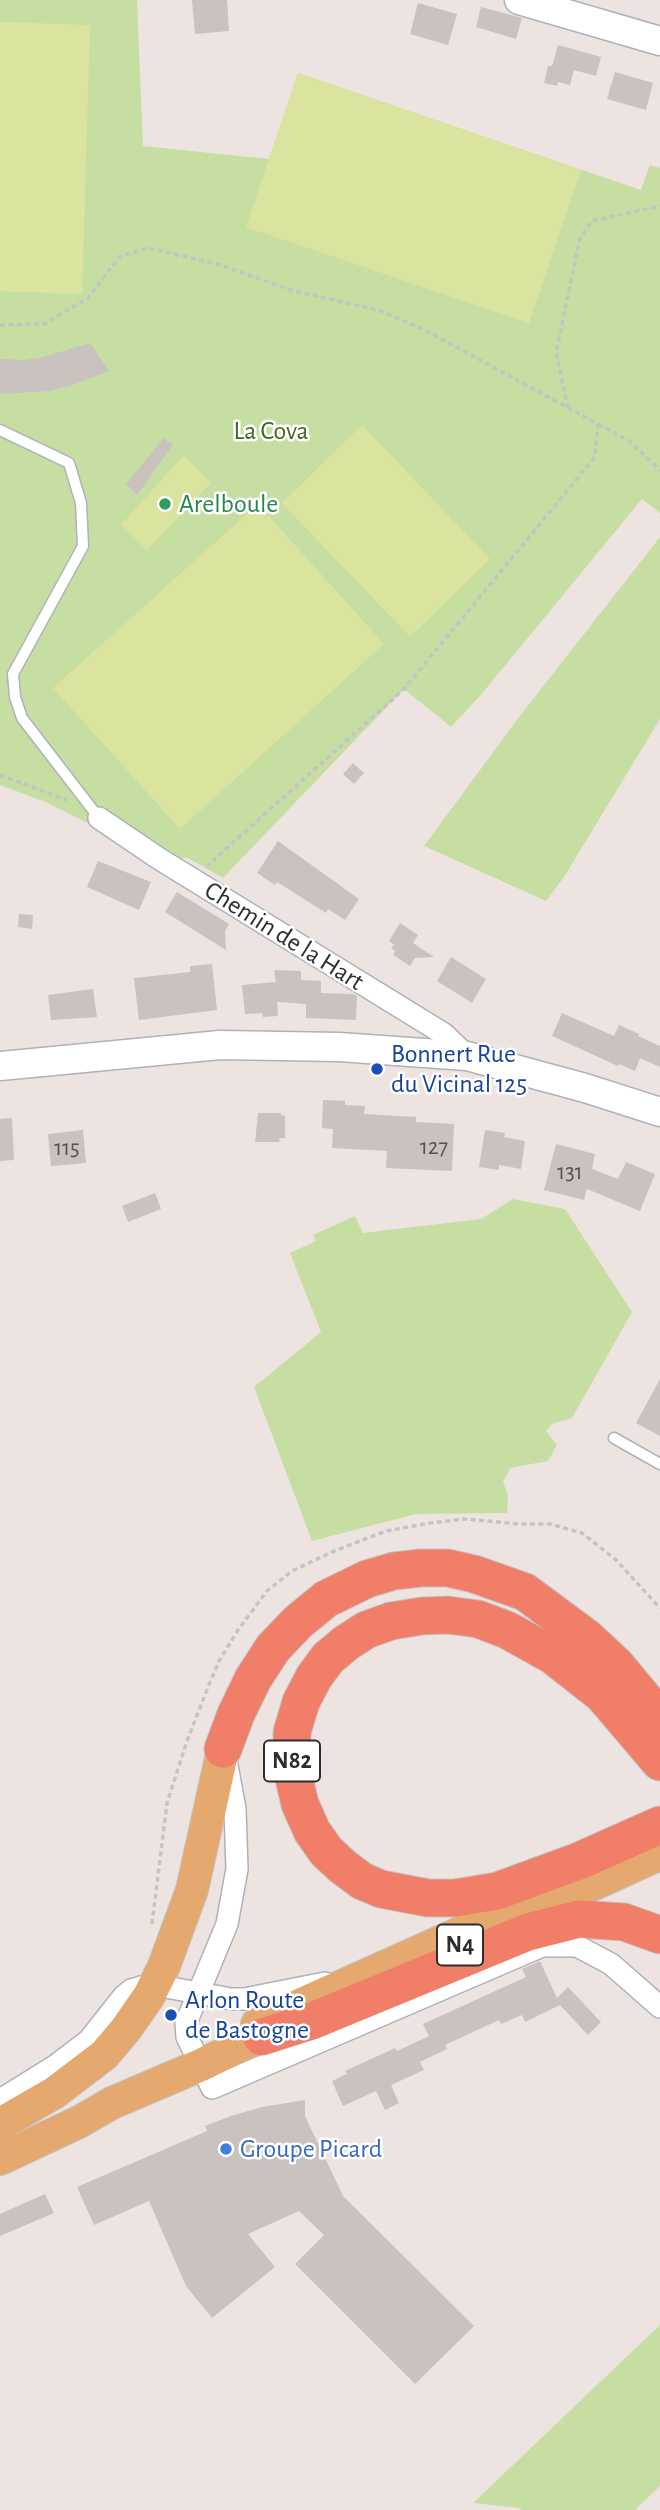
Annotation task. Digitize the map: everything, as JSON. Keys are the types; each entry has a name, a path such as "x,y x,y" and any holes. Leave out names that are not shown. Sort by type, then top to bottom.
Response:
{"highway":[{"name":"N82","path":"223,1749 253,1679 273,1648 298,1622 326,1599 345,1588 394,1571 448,1568 525,1592 587,1638 616,1665 647,1718 660,1762"},
{"name":"N82","path":"647,1718 603,1695 571,1668 507,1630 478,1619 448,1615 422,1616 391,1621 366,1630 328,1658 301,1702 292,1732 292,1770 300,1804 326,1851 362,1881 405,1895 455,1898 497,1891 579,1861 660,1825"},
{"path":"262,2037 312,2021 528,1932 579,1919 624,1922 660,1934"}],"main road":[{"name":"N82","path":"0,2124 54,2093 104,2055 126,2029 155,1985 192,1890 223,1749"},
{"name":"N4","path":"0,2159 79,2122 197,2058 371,1974 660,1841"},
{"name":"N4","path":"0,2140 197,2058 262,2037 309,2012 660,1854"}],"street":[{"path":"519,0 660,41"},
{"name":"Chemin de la Hart","path":"99,818 192,879 444,1034 467,1056"},
{"path":"0,1066 220,1045 339,1047 467,1056 586,1088 660,1112"},
{"path":"223,1749 235,1809 237,1869 227,1924 186,2023 187,2037 212,2088 541,1946 576,1946 611,1964 660,2007"},
{"path":"0,2100 55,2066 89,2040 131,1990 155,1985 244,1999 371,1974"}],"lane":[{"path":"0,430 69,463 81,503 83,546 13,674 15,697 22,718 99,818"},
{"path":"614,1438 660,1464"}],"path":[{"path":"568,408 556,353 580,238 592,221 660,205"},
{"path":"0,325 44,324 88,298 120,256 149,248 217,264 291,290 381,311 425,330 629,442 660,470"},
{"path":"192,879 404,689 595,457 598,424"},
{"path":"0,775 54,794 99,818"},
{"path":"151,1926 167,1803 208,1687"}],"green space":[{"name":"La Cova","path":"0,0 137,0 143,146 269,159 298,73 641,190 650,165 660,168 660,513 642,499 480,696 451,727 404,689 223,878 188,858 158,858 48,803 0,785"},
{"path":"0,22 90,25 82,294 0,291"},
{"path":"298,73 581,170 529,323 246,227"},
{"path":"362,425 490,559 410,637 282,503"},
{"name":"Arelboule","path":"184,455 211,483 147,550 121,525"},
{"path":"258,504 384,644 180,829 53,688"},
{"path":"660,537 660,719 564,877 546,901 424,846 519,717"},
{"path":"513,1199 565,1209 632,1312 572,1418 552,1424 546,1431 557,1445 548,1461 510,1468 503,1482 508,1496 507,1513 416,1514 312,1541 254,1387 321,1332 290,1253 316,1241 313,1235 355,1216 363,1233 481,1219"},
{"path":"660,2325 660,2486 635,2510 521,2510 473,2503"}],"building":[{"path":"192,0 227,0 229,31 195,34"},
{"path":"418,3 457,14 448,45 410,34"},
{"path":"481,7 522,18 516,39 476,27"},
{"path":"558,45 601,57 596,76 574,70 570,85 544,83 548,66 552,66"},
{"path":"615,72 653,83 646,110 607,99"},
{"path":"90,343 109,371 49,391 0,394 0,359 25,360 43,357"},
{"path":"164,438 173,445 137,495 126,484"},
{"path":"353,763 364,773 354,784 343,774"},
{"path":"278,841 359,899 345,920 328,909 326,913 277,882 275,885 257,873"},
{"path":"98,861 151,882 139,910 87,887"},
{"path":"177,892 229,924 225,931 226,950 165,912"},
{"path":"19,914 33,915 32,929 18,927"},
{"path":"400,923 418,935 413,943 434,957 415,958 410,966 393,955 395,951 391,948 394,945 389,941"},
{"path":"451,957 486,979 472,1003 437,981"},
{"path":"212,964 217,1010 139,1020 134,978 190,972 190,966"},
{"path":"274,970 301,971 301,980 321,981 321,993 357,996 356,1020 306,1018 306,1004 277,1002 278,1016 245,1014 242,985 276,982"},
{"path":"93,989 97,1017 51,1020 48,995"},
{"path":"562,1013 614,1036 619,1025 639,1034 638,1036 660,1046 660,1067 640,1058 635,1071 552,1036"},
{"path":"323,1100 345,1101 345,1105 365,1106 364,1114 416,1117 416,1122 454,1124 452,1171 386,1168 387,1151 332,1148 333,1129 322,1128"},
{"path":"258,1113 285,1115 285,1138 279,1138 280,1142 255,1142"},
{"path":"12,1118 14,1160 0,1161 0,1119"},
{"path":"83,1130 86,1163 51,1166 48,1134"},
{"path":"485,1130 505,1133 504,1137 525,1141 521,1169 499,1165 499,1170 479,1167"},
{"path":"556,1144 595,1154 592,1169 618,1179 626,1162 655,1174 640,1211 587,1189 584,1200 544,1190"},
{"path":"155,1193 161,1209 128,1222 122,1206"},
{"path":"660,1379 660,1436 636,1423"},
{"path":"540,1961 557,1998 568,1987 601,2022 588,2035 560,2005 525,2022 522,2015 501,2024 499,2020 445,2045 447,2049 420,2062 424,2070 391,2085 399,2103 385,2110 376,2091 343,2106 332,2081 347,2074 345,2071 429,2036 423,2024 526,1977 522,1969"},
{"path":"305,2100 305,2116 343,2196 474,2326 415,2384 295,2264 324,2235 299,2211 248,2234 275,2267 212,2318 186,2286 149,2201 94,2225 77,2187 207,2131 205,2126 231,2116 262,2107"},
{"path":"45,2194 54,2213 0,2236 0,2214"}],"place":[{"name":"Arelboule","path":"165,504"},
{"name":"Bonnert Rue du Vicinal 125","path":"377,1069"},
{"name":"Arlon Route de Bastogne","path":"171,2015"},
{"name":"Groupe Picard","path":"226,2149"}]}
